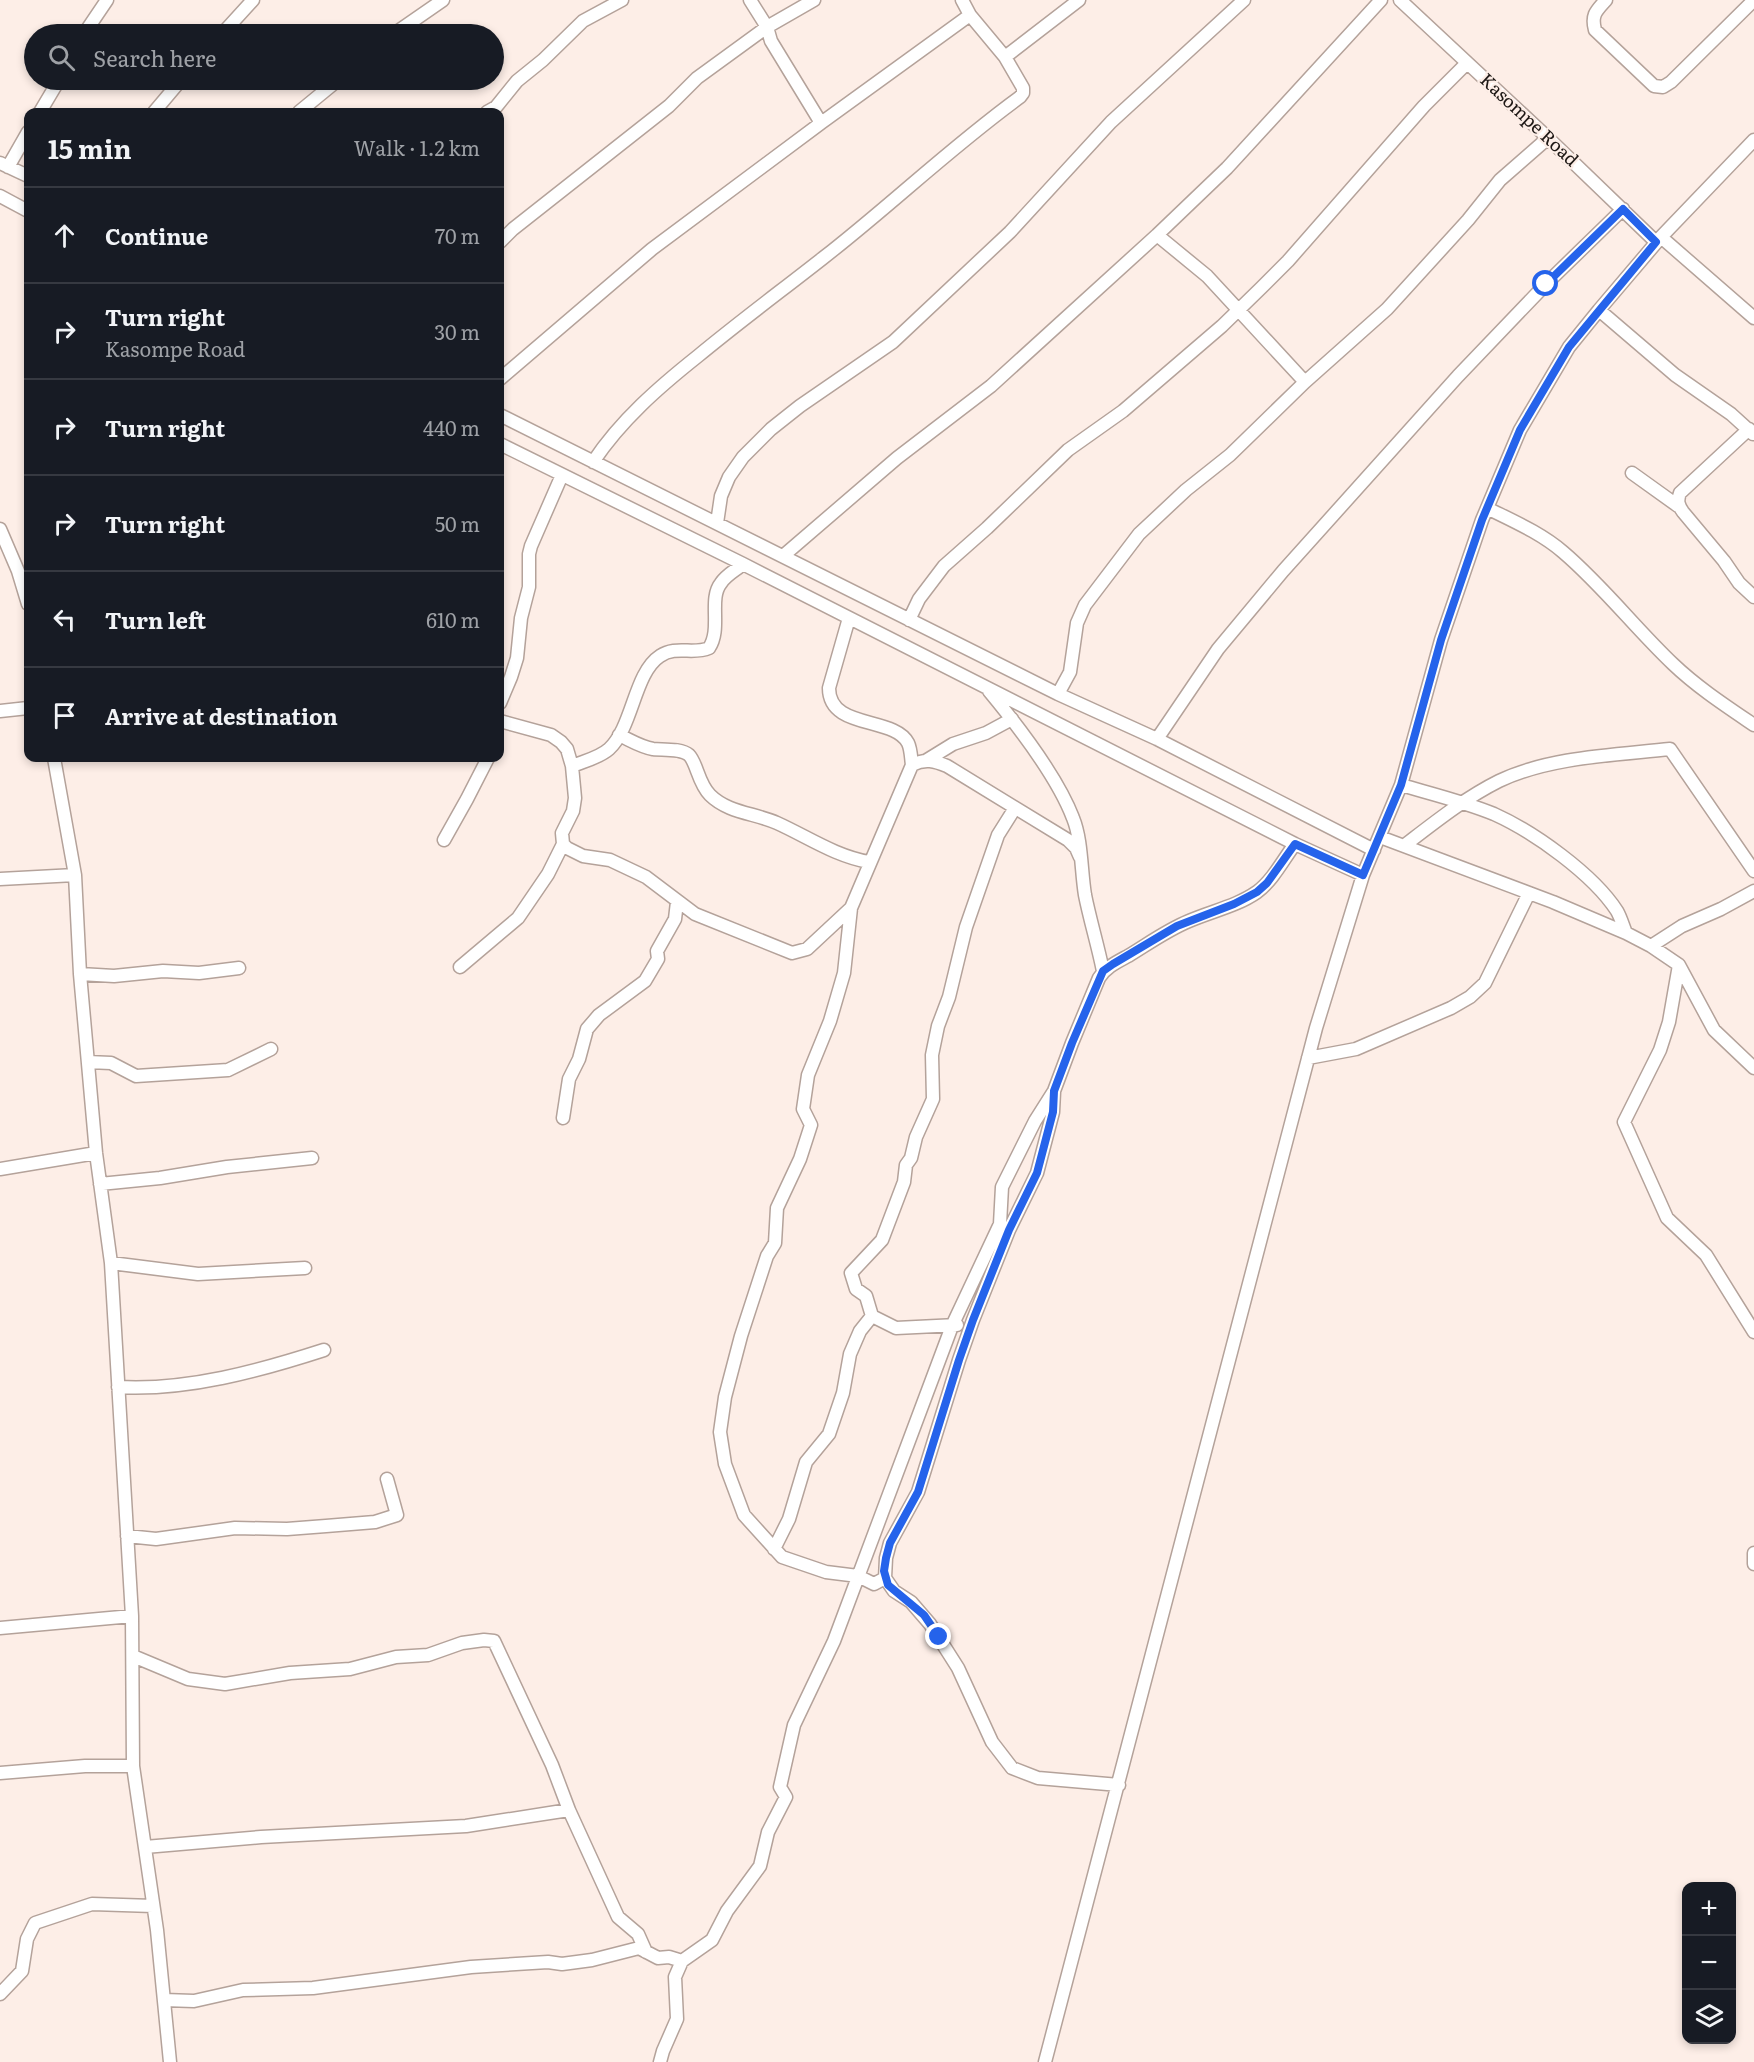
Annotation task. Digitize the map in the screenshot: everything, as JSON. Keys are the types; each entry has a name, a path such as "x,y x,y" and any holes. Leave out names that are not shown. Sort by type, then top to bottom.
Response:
{"street":[{"path":"91,24 107,0"},
{"path":"231,24 252,0"},
{"path":"408,24 443,0"},
{"path":"494,108 517,81 543,60 583,21 622,0"},
{"path":"750,0 767,27 771,40 821,123"},
{"path":"504,238 669,106 697,78 767,27 814,0"},
{"path":"593,462 622,424 666,382 744,317 899,197 963,141 1020,97 1023,88 1005,57 970,15 962,0"},
{"path":"1005,57 1079,0"},
{"path":"717,523 721,496 729,477 743,457 771,429 901,334 1010,232 1111,122 1244,0"},
{"path":"783,556 897,458 992,386 1157,235 1227,168 1381,0"},
{"name":"Kasompe Road","path":"1400,0 1623,209 1754,318"},
{"path":"1606,0 1597,9 1593,20 1595,30 1654,86 1663,87 1671,82 1754,0"},
{"path":"504,376 652,249 970,15"},
{"path":"909,620 919,598 944,566 1068,450 1123,411 1239,310 1288,261 1424,106 1467,63"},
{"path":"42,108 53,90"},
{"path":"157,108 173,90"},
{"path":"305,108 326,90"},
{"path":"24,138 4,165 24,174"},
{"path":"1058,694 1070,672 1077,622 1086,605 1139,534 1186,490 1230,455 1305,382 1387,309 1468,220 1500,180 1548,138"},
{"path":"1045,2062 1308,1058 1363,875 1401,785 1441,640 1487,508 1520,430 1569,347 1659,239 1754,140"},
{"path":"0,196 24,209"},
{"path":"1157,739 1218,649 1263,594 1458,376 1546,284 1623,209"},
{"path":"1157,235 1207,276 1305,382"},
{"path":"1599,310 1675,375 1731,414 1751,432 1680,493 1677,500 1678,506"},
{"path":"504,417 1058,694 1157,739 1374,850"},
{"path":"504,446 743,564 1295,844 1363,875"},
{"path":"1632,473 1678,506 1724,561 1739,583 1754,597"},
{"path":"504,694 517,658 521,618 528,596 531,546 562,475"},
{"path":"1487,508 1539,535 1561,551 1594,581 1675,666 1710,695 1754,725"},
{"path":"0,529 24,590"},
{"path":"572,766 607,750 617,741 646,673 653,662 660,656 676,650 696,651 709,648 716,632 719,584 743,564"},
{"path":"849,618 829,694 832,701 856,721 882,726 904,738 910,751 912,765 850,908 844,973 830,1021 808,1075 803,1109 811,1125 800,1160 777,1208 776,1244 766,1256 741,1336 725,1397 720,1432 725,1464 744,1515 782,1557 826,1572 858,1576 874,1584 885,1578"},
{"path":"987,688 1012,719 1064,796 1074,820 1085,893 1103,971"},
{"path":"0,711 24,708"},
{"path":"912,765 927,760 953,744 986,734 1012,719"},
{"path":"460,967 518,918 548,874 563,844 562,833 573,811 575,798 572,766 567,749 551,735 504,722"},
{"path":"619,735 651,748 689,755 702,787 711,797 729,808 776,823 835,852 869,862"},
{"path":"1405,845 1461,803 1500,781 1523,772 1605,756 1670,748 1754,871"},
{"path":"927,760 947,766 1068,840 1076,848 1080,857"},
{"path":"55,762 75,875 80,974 96,1153 111,1263 132,1616 133,1766 153,1906 170,2062"},
{"path":"444,840 486,762"},
{"path":"1401,785 1494,814 1526,830 1566,859 1600,890 1617,912 1626,933"},
{"path":"973,1320 952,1326 896,1328 872,1316 866,1296 856,1289 851,1273 882,1240 904,1182 906,1165 911,1158 916,1137 933,1099 932,1055 966,927 998,835 1015,808"},
{"path":"1380,837 1529,893 1626,933 1651,946 1679,965 1714,1030 1754,1068"},
{"path":"563,844 583,856 610,860 646,877 695,915 792,953 807,949 850,908"},
{"path":"660,2062 677,2019 675,1977 682,1961 712,1940 727,1911 760,1866 768,1832 786,1797 780,1787 794,1725 834,1641 952,1326 1000,1224 1002,1187 1035,1121 1054,1091 1103,971 1177,926 1234,904 1257,892 1267,883 1295,844"},
{"path":"0,879 75,875"},
{"path":"1651,946 1682,926 1754,891"},
{"path":"1308,1058 1356,1049 1451,1008 1470,997 1485,983 1529,893"},
{"path":"563,1118 569,1079 579,1059 587,1029 598,1015 645,981 658,959 657,951 675,919 677,902"},
{"path":"1679,965 1670,1022 1660,1050 1623,1122 1667,1218 1706,1256 1754,1332"},
{"path":"80,974 114,976 163,970 199,973 239,969"},
{"path":"88,1062 111,1063 136,1076 228,1070 271,1049"},
{"path":"1054,1091 1053,1112 1037,1173 1009,1230 973,1320 918,1492 890,1543 886,1558 885,1578 894,1591 910,1602 930,1624 961,1673 992,1742 1012,1768 1038,1778 1119,1785"},
{"path":"0,1168 96,1153"},
{"path":"100,1184 312,1158"},
{"path":"111,1263 198,1274 305,1268"},
{"path":"774,1549 789,1519 806,1462 829,1434 843,1393 850,1354 860,1331 872,1316"},
{"path":"118,1387 139,1389 223,1378 324,1350"},
{"path":"128,1536 156,1539 235,1528 287,1529 375,1522 397,1515 387,1479"},
{"path":"1754,1553 1754,1564"},
{"path":"0,1628 132,1616"},
{"path":"133,1656 188,1679 225,1684 291,1673 350,1669 396,1657 428,1654 462,1643 494,1641 552,1765 569,1810 618,1917 639,1934 646,1952"},
{"path":"0,1773 85,1766 133,1766"},
{"path":"145,1847 261,1837 466,1826 569,1810"},
{"path":"0,1994 22,1971 27,1939 35,1923 92,1904 153,1906"},
{"path":"164,2000 194,2001 243,1990 313,1988 471,1967 548,1962 562,1964 592,1960 639,1948 658,1958 682,1961"}],"route":[{"path":"939,1637 924,1615 888,1585 884,1571 886,1558 890,1543 918,1492 973,1320 1009,1230 1037,1173 1053,1112 1054,1091 1103,971 1177,926 1234,904 1257,892 1267,883 1295,844 1363,875 1401,785 1441,640 1482,520 1520,430 1569,347 1656,242 1623,209 1546,284"}]}
